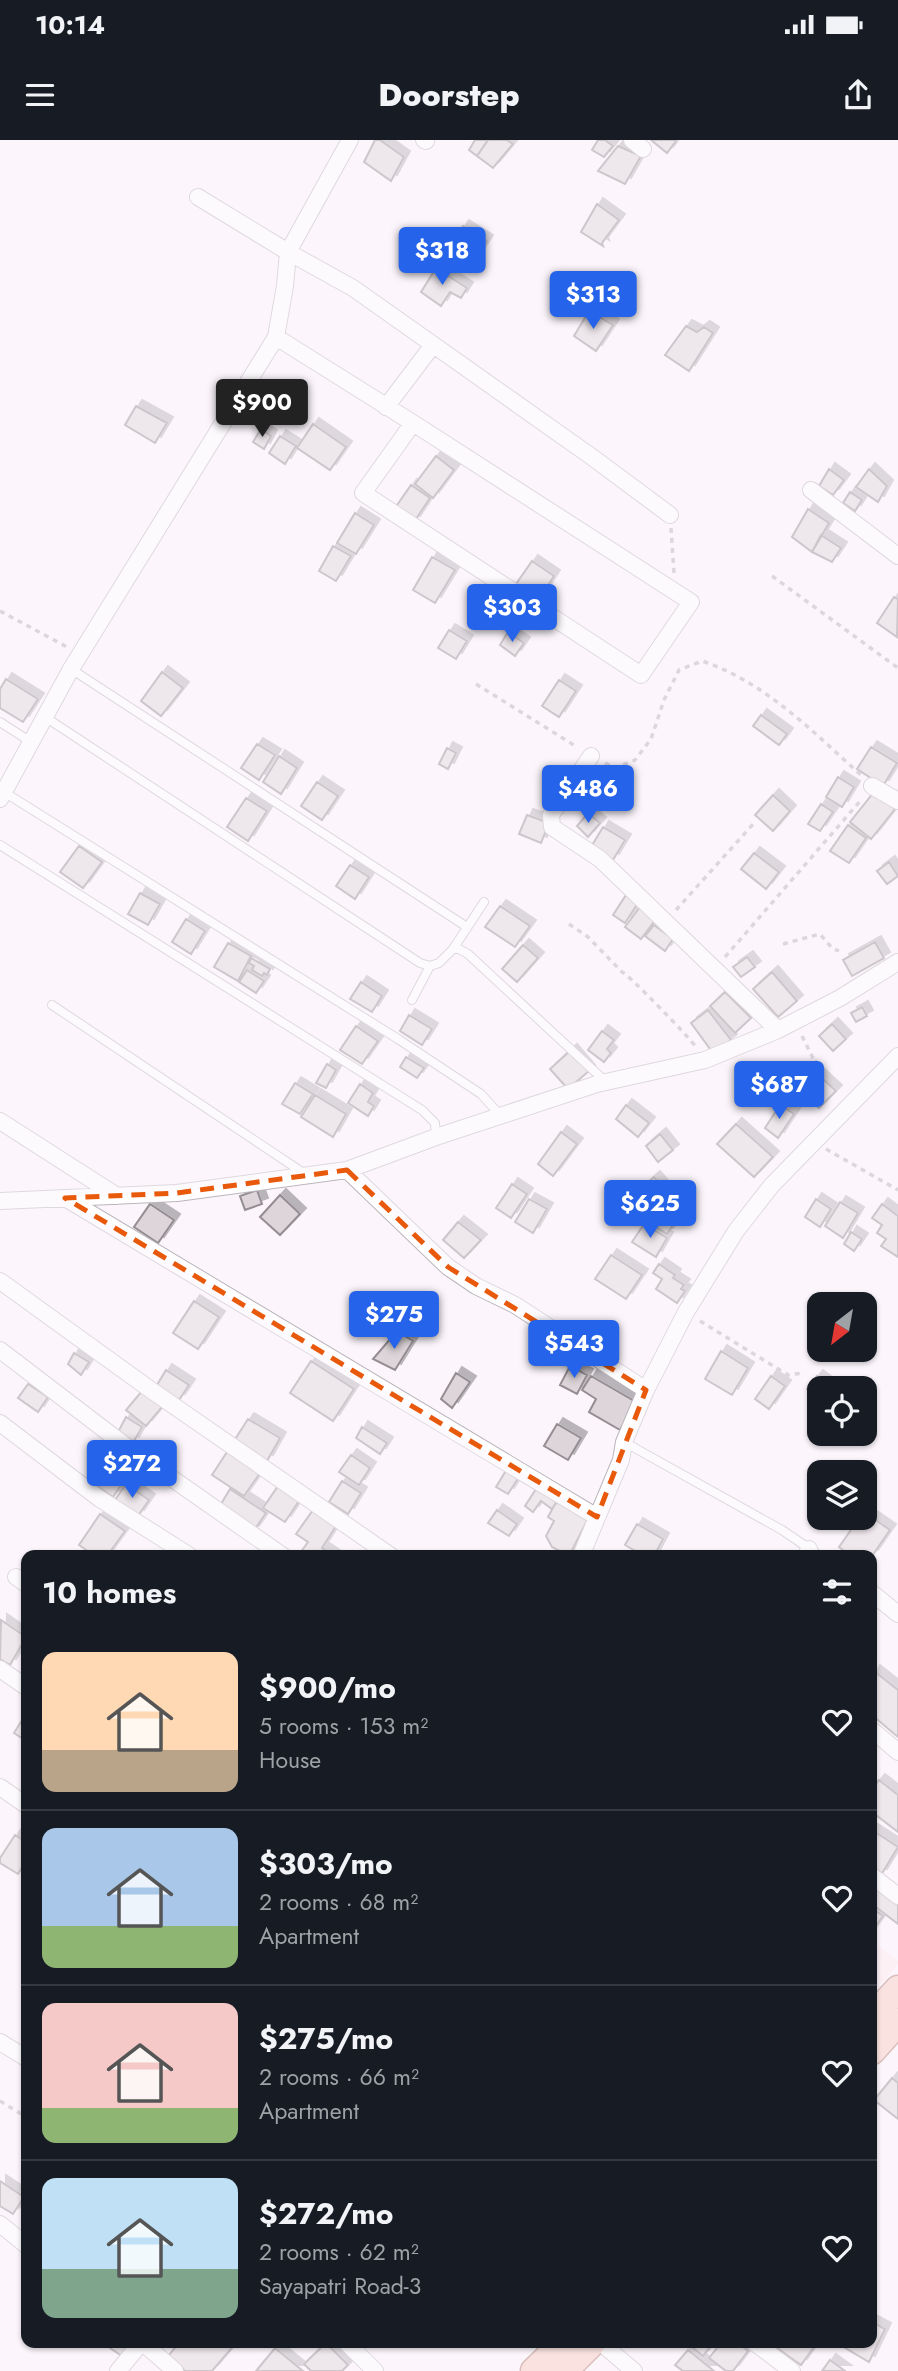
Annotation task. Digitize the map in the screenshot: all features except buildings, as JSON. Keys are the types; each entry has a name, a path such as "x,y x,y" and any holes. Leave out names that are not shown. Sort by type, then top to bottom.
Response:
{"main road":[{"path":"885,2033 898,1989"},
{"path":"534,2371 559,2348"},
{"path":"564,2371 587,2348"}],"street":[{"path":"2,795 71,669 276,337 288,252 349,140"},
{"path":"198,197 353,288 670,515"},
{"path":"276,337 413,424 676,593 691,602 641,675 363,493 413,424"},
{"path":"386,407 433,345"},
{"path":"811,490 898,556"},
{"path":"591,756 551,815 552,827 600,859 778,1030"},
{"path":"872,786 898,802"},
{"path":"0,1201 177,1193 347,1170 500,1115 606,1082 705,1060 794,1022 898,962"},
{"path":"583,1550 621,1460 624,1442 646,1390 687,1312 736,1231 772,1185 816,1143 847,1106 898,1056"},
{"path":"0,1121 117,1196"},
{"path":"347,1170 448,1267 476,1286 515,1306 646,1390"},
{"path":"65,1198 597,1517"},
{"path":"0,1281 151,1390 382,1550"},
{"path":"0,1350 127,1447 274,1550"},
{"path":"0,1423 100,1499 181,1550"},
{"path":"877,1597 898,1614"},
{"path":"0,1669 21,1684"},
{"path":"877,1735 898,1752"},
{"path":"0,1787 21,1802"},
{"path":"877,1880 898,1896"},
{"path":"0,2042 21,2055"},
{"path":"0,2224 21,2241"},
{"path":"118,2371 138,2348"},
{"path":"148,2348 175,2371"},
{"path":"351,2348 375,2371"},
{"path":"607,2348 634,2371"},
{"path":"762,2348 792,2371"}],"lane":[{"path":"71,669 467,927"},
{"path":"45,717 420,963 430,966 439,963 453,950 484,902"},
{"path":"0,722 31,742"},
{"path":"2,795 409,1046 481,1094 500,1115"},
{"path":"0,845 422,1110 435,1123 436,1137"},
{"path":"453,950 459,949 468,954 606,1082"},
{"path":"412,1000 430,966"},
{"path":"52,1005 308,1175"},
{"path":"624,1442 782,1530 808,1550"}],"path":[{"path":"670,515 676,593"},
{"path":"772,576 898,668"},
{"path":"0,611 81,655"},
{"path":"476,684 591,756 615,768 635,760 650,739 664,700 679,670 702,661 727,669 790,711 872,786 715,970"},
{"path":"664,921 755,822"},
{"path":"569,924 588,937 622,972 629,974 647,997 692,1041 705,1060"},
{"path":"783,944 820,934 832,948 839,951"},
{"path":"794,1022 813,1058 834,1080"},
{"path":"816,1143 898,1190"},
{"path":"687,1312 789,1375 803,1373"},
{"path":"0,2101 21,2114"}],"highlighted area":[{"path":"347,1170 448,1267 646,1390 597,1517 65,1198 177,1193"}],"shaded area":[{"path":"877,1945 898,1961 877,1989"}]}
